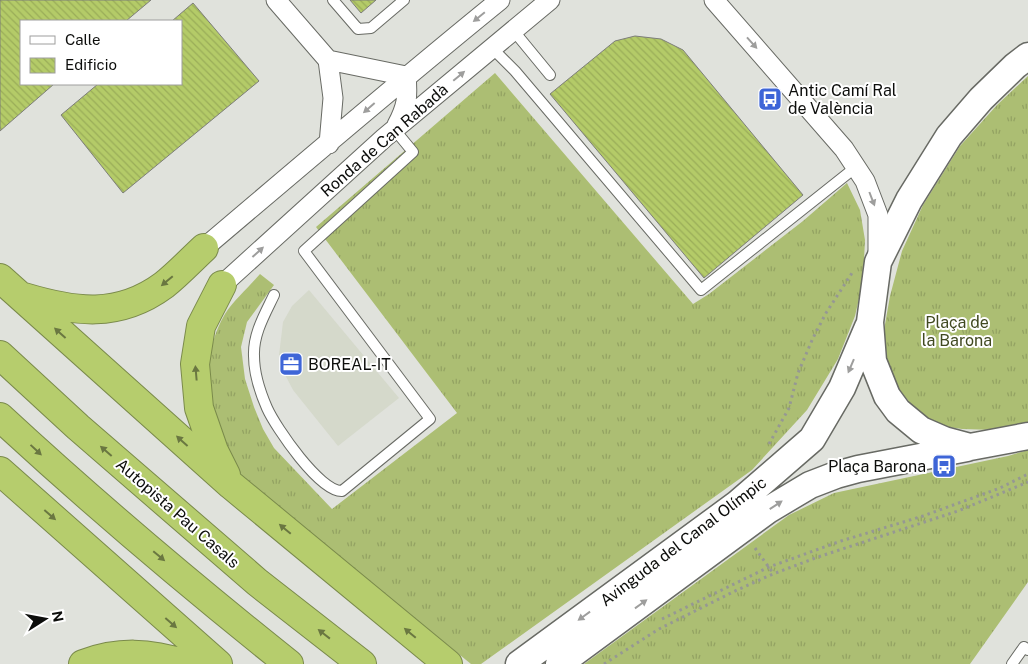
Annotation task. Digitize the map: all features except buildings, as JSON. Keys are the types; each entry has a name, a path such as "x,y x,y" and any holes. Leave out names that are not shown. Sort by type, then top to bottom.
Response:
{"highway":[{"path":"9,287 56,306 79,310 111,308 138,299 163,285 204,248"},
{"path":"222,285 200,326 195,364 199,408 214,451 231,485"},
{"path":"9,287 231,485 448,664"},
{"name":"Autopista Pau Casals","path":"0,354 78,427 250,575 362,664"},
{"path":"0,417 66,479 237,623 289,664"},
{"path":"0,471 218,664"},
{"path":"83,664 100,658 137,654 156,655 186,664"}],"street":[{"name":"Ronda de Can Rabadà","path":"204,248 406,76 500,0"},
{"name":"Ronda de Can Rabadà","path":"222,285 394,129 543,5 555,0"},
{"path":"714,2 844,149 865,180 878,214 878,262 870,322 873,362 887,396 898,411 921,430 944,440 970,447 1028,436"},
{"path":"284,3 328,60 333,98 328,144"},
{"path":"878,262 909,200 949,136 981,100 1015,66 1028,56"},
{"path":"328,60 406,76 407,101 394,129"},
{"name":"Avinguda del Canal Olímpic","path":"520,663 737,504 812,439 842,388 870,322"},
{"name":"Avinguda del Canal Olímpic","path":"560,664 768,510 810,485 858,469 928,457 970,447"}],"lane":[{"path":"333,0 358,28 371,28 404,0"},
{"path":"513,30 550,75"},
{"path":"492,48 515,71 701,290 856,167"},
{"path":"274,295 258,328 254,355 258,384 268,410 290,446 316,476 335,491 342,491 430,419 304,251 413,152 394,129"},
{"path":"1012,664 1027,646"}],"path":[{"path":"767,447 789,408 798,373 813,338 826,313 854,270"},
{"path":"660,621 769,567 841,541 923,516 1000,488 1028,474"},
{"path":"604,664 659,629 773,574 818,557 958,511 1028,482"},
{"path":"753,544 773,574"}],"shaded area":[{"path":"309,290 399,398 338,446 293,390 282,369 279,355 283,322 292,306"}],"green space":[{"path":"495,73 693,304 709,294 803,221 847,183 860,210 865,240 863,281 855,316 838,359 807,410 752,470 481,664 471,664 244,479 223,441 211,399 209,377 210,356 215,335 225,314 260,274 274,285 247,322 241,347 245,379 263,429 274,448 332,509 457,413 316,227"},
{"name":"Plaça de la Barona","path":"1028,76 1028,424 995,430 942,426 919,413 899,390 887,361 884,330 890,296 902,251 923,205 960,146 997,105"},
{"path":"1028,450 1028,582 970,664 584,664 789,515 834,493 1008,456"}],"place":[{"name":"Antic Camí Ral de València","path":"770,99"},
{"name":"BOREAL-IT","path":"291,364"},
{"name":"Plaça Barona","path":"944,466"}]}
